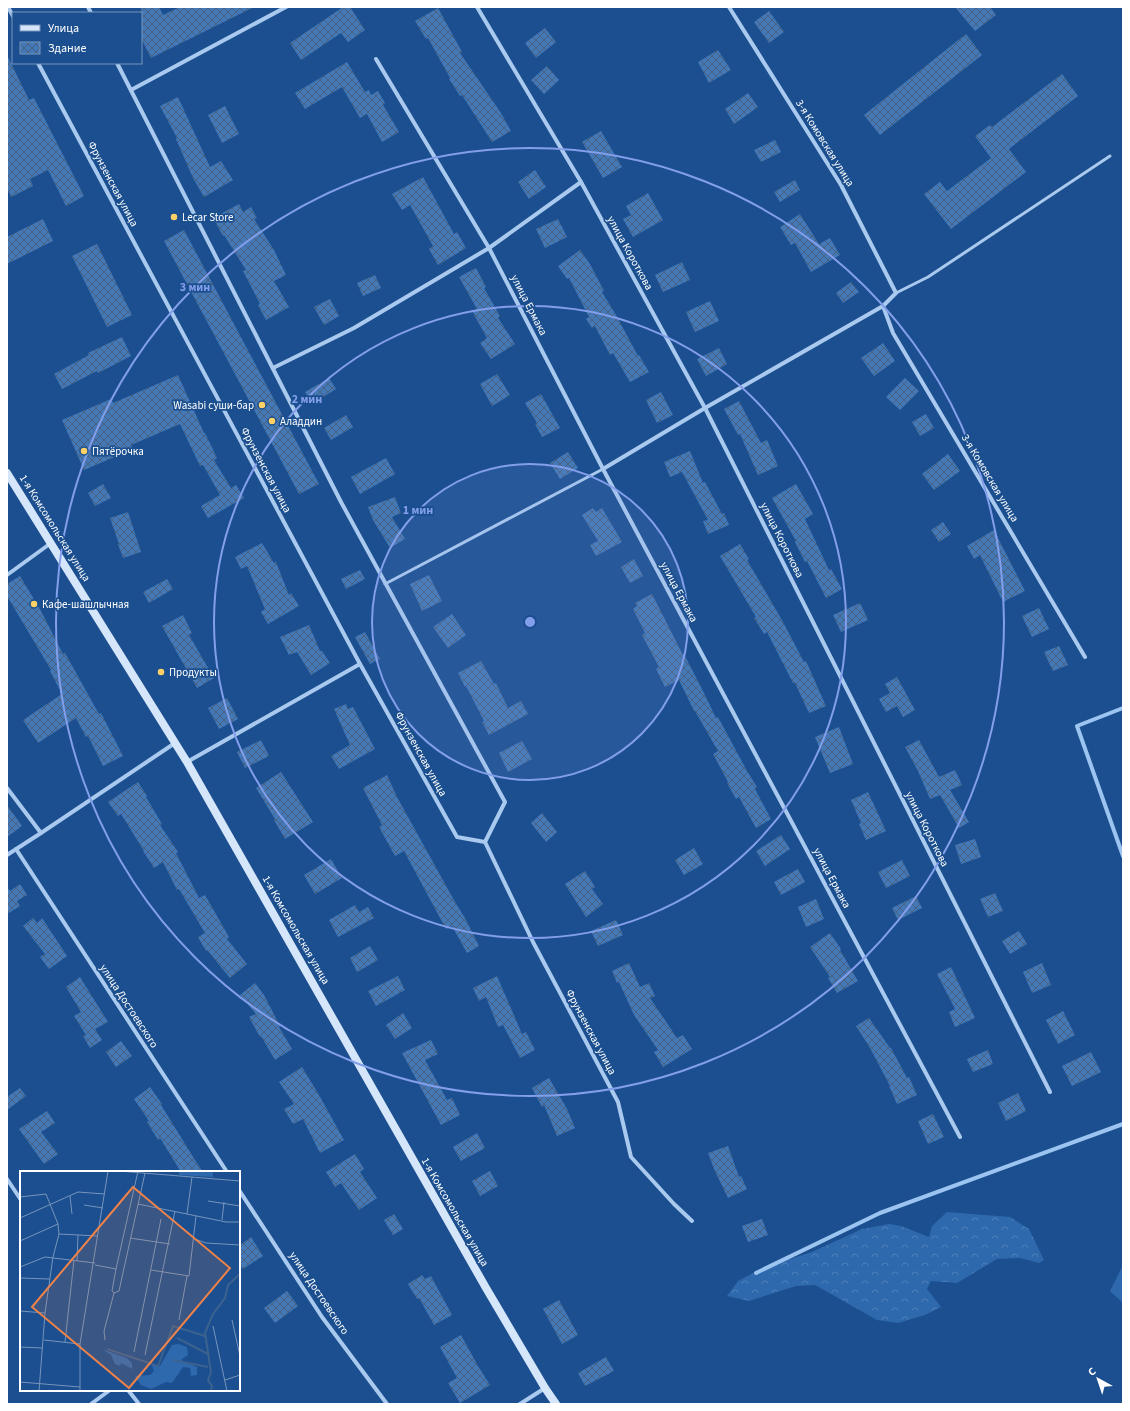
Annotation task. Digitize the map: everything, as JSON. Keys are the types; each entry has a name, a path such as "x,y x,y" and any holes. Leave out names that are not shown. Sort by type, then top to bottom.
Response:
{"main road":[{"name":"1-я Комсомольская улица","path":"7,472 176,743 482,1281 556,1404"}],"street":[{"path":"131,90 286,7"},
{"name":"улица Короткова","path":"477,7 581,182 705,408 1050,1092"},
{"name":"3-я Комовская улица","path":"729,7 841,185 896,293"},
{"name":"улица Ермака","path":"376,59 489,248 603,468 960,1137"},
{"name":"Фрунзенская улица","path":"39,64 360,664 457,837 485,842 533,942 618,1102 631,1157 674,1204 692,1221"},
{"path":"118,64 341,502 506,802 485,842"},
{"path":"273,368 354,328 489,248 581,182"},
{"path":"603,468 883,306 896,293"},
{"name":"3-я Комовская улица","path":"883,306 893,333 1085,657"},
{"path":"7,575 51,542"},
{"path":"187,762 360,664"},
{"path":"7,855 176,743"},
{"path":"7,788 41,833"},
{"name":"улица Достоевского","path":"16,849 226,1171"},
{"path":"7,1178 20,1198"},
{"name":"улица Достоевского","path":"240,1192 322,1317 387,1404"},
{"path":"520,1404 545,1388"},
{"path":"90,1404 109,1391"},
{"path":"129,1391 139,1404"}],"lane":[{"path":"896,293 928,277 1110,156"},
{"path":"385,584 603,468"}],"green space":[{"path":"947,1212 1010,1217 1029,1229 1044,1260 1039,1263 1020,1258 997,1259 957,1283 931,1281 927,1289 941,1307 925,1315 898,1323 877,1320 815,1285 796,1286 749,1301 727,1296 738,1281 765,1267 812,1252 862,1229 889,1224 901,1226 929,1237 932,1226"},
{"path":"1123,1265 1123,1303 1110,1291"}],"building":[{"path":"141,7 159,7 163,15 180,7 254,7 151,58 142,40"},
{"path":"343,7 350,7 365,30 348,42 341,33 301,60 290,43"},
{"path":"955,7 990,7 996,15 975,31"},
{"path":"438,8 462,52 460,53 501,113 511,131 492,142 462,95 460,96 449,79 450,78 428,38 426,39 415,21"},
{"path":"769,11 784,32 769,43 754,22"},
{"path":"545,28 556,42 536,58 525,43"},
{"path":"966,34 982,55 880,135 864,115"},
{"path":"718,50 731,70 709,83 698,62"},
{"path":"7,55 29,100 34,98 84,196 66,206 48,170 30,179 33,186 11,197 7,188"},
{"path":"347,62 365,92 369,90 371,95 378,91 385,103 383,105 399,132 382,142 367,114 360,118 342,87 305,109 295,93"},
{"path":"547,66 559,80 544,94 531,80"},
{"path":"1062,74 1078,96 1009,149 1026,172 951,229 924,194 940,182 947,191 991,158 975,136 990,125 992,127"},
{"path":"748,93 758,107 734,124 725,109"},
{"path":"178,97 210,167 221,161 233,180 204,197 193,178 176,139 177,138 160,106"},
{"path":"225,106 239,134 222,143 208,115"},
{"path":"601,131 622,167 603,178 582,142"},
{"path":"775,140 781,152 761,162 754,150"},
{"path":"535,170 546,187 529,199 518,182"},
{"path":"423,177 454,234 457,232 466,248 438,265 429,249 433,246 410,205 402,210 392,194"},
{"path":"795,180 800,190 780,202 774,192"},
{"path":"648,193 663,220 633,237 623,219 631,215 626,206"},
{"path":"239,204 243,212 251,207 257,218 254,219 274,250 286,275 274,281 289,307 266,320 258,305 260,304 243,271 246,270 224,235 223,236 213,218"},
{"path":"800,214 819,244 830,238 840,255 811,272 795,243 791,245 780,227"},
{"path":"43,219 53,241 7,264 7,237"},
{"path":"558,219 567,237 545,248 536,229"},
{"path":"184,230 319,484 299,494 164,241"},
{"path":"97,244 132,315 107,327 72,256"},
{"path":"580,250 590,264 604,291 602,292 638,356 639,355 649,372 630,382 613,353 610,355 595,326 592,328 586,319 589,317 569,278 567,279 558,266"},
{"path":"682,262 690,280 663,292 655,275"},
{"path":"476,268 486,287 484,288 500,316 498,318 515,344 491,359 480,343 487,338 472,311 477,309 459,277"},
{"path":"375,275 381,288 363,296 357,283"},
{"path":"851,282 859,292 843,303 836,293"},
{"path":"330,299 339,316 324,325 314,307"},
{"path":"710,301 719,321 695,332 686,312"},
{"path":"122,337 131,356 62,389 54,374 89,355 88,353"},
{"path":"883,343 895,361 874,376 861,358"},
{"path":"719,348 727,364 706,376 697,359"},
{"path":"497,374 510,395 492,406 480,384"},
{"path":"178,375 217,458 214,460 231,488 236,485 244,498 208,518 201,506 220,495 203,465 200,466 180,424 131,445 133,449 84,470 62,420 111,399 113,403"},
{"path":"329,378 336,389 312,404 305,392"},
{"path":"905,378 919,391 900,410 886,397"},
{"path":"661,392 673,415 657,423 646,400"},
{"path":"541,394 560,428 542,437 535,424 537,423 525,403"},
{"path":"739,401 761,443 767,440 778,466 758,475 740,434 738,435 724,409"},
{"path":"926,414 934,428 920,436 912,422"},
{"path":"346,415 353,427 331,440 324,428"},
{"path":"690,451 703,483 705,482 722,514 724,513 729,525 708,534 703,521 708,520 682,472 670,477 664,462"},
{"path":"568,452 578,468 560,479 550,463"},
{"path":"948,454 960,471 934,490 922,474"},
{"path":"386,458 395,474 360,494 351,477"},
{"path":"103,484 111,498 95,506 88,493"},
{"path":"796,484 813,514 805,519 829,570 831,569 842,589 826,598 807,561 805,562 795,542 796,541 772,498"},
{"path":"395,497 401,513 392,517 405,539 390,548 373,520 368,507"},
{"path":"593,508 596,512 602,508 622,542 596,556 590,545 598,541 582,515"},
{"path":"128,512 141,552 123,558 110,518"},
{"path":"943,522 951,534 939,542 931,530"},
{"path":"994,530 1025,591 1003,602 980,555 974,559 967,546"},
{"path":"262,543 274,563 276,562 289,595 291,593 299,606 268,624 261,612 265,609 247,566 241,569 235,557"},
{"path":"740,544 749,559 747,560 804,662 806,661 826,706 809,713 795,683 793,683 767,632 764,634 754,618 756,617 720,556"},
{"path":"634,559 643,576 630,583 621,567"},
{"path":"360,570 365,579 346,589 341,579"},
{"path":"429,575 442,601 422,611 410,584"},
{"path":"20,576 41,611 63,654 65,653 99,714 101,713 123,756 103,766 88,736 86,737 76,718 38,743 23,720 62,694 50,671 51,670 7,596 7,584"},
{"path":"167,579 173,589 149,603 143,592"},
{"path":"652,594 716,718 718,717 757,787 755,789 771,819 756,828 739,797 736,799 727,783 728,782 713,754 718,751 694,711 679,680 665,687 656,669 659,667 642,635 645,633 633,609 637,606 635,603"},
{"path":"860,603 868,620 841,632 833,615"},
{"path":"1039,608 1049,629 1032,637 1022,616"},
{"path":"452,614 466,635 448,648 433,627"},
{"path":"183,615 192,633 189,635 214,678 197,688 162,626"},
{"path":"309,625 320,651 322,651 330,663 311,675 297,652 289,655 280,637"},
{"path":"365,632 380,659 370,664 355,637"},
{"path":"1059,646 1068,665 1053,671 1044,652"},
{"path":"481,661 494,684 496,683 508,708 521,701 528,714 489,735 482,722 484,721 458,673"},
{"path":"897,677 915,710 903,717 897,706 886,712 879,699 890,693 885,684"},
{"path":"227,698 238,719 219,729 208,708"},
{"path":"346,704 348,709 353,707 375,749 339,769 331,756 350,745 334,709"},
{"path":"839,727 853,764 830,773 815,737"},
{"path":"261,740 269,756 245,768 237,752"},
{"path":"919,740 939,777 955,770 962,785 950,790 969,822 959,828 940,795 930,799 918,771 905,747"},
{"path":"522,741 532,759 508,772 499,753"},
{"path":"281,772 313,822 285,839 256,788"},
{"path":"387,775 397,797 465,918 479,946 467,953 452,926 446,929 404,851 395,856 379,827 382,825 363,788"},
{"path":"138,782 162,824 160,825 178,852 176,853 199,898 205,895 229,937 227,939 247,964 230,978 207,950 206,951 198,937 205,933 179,889 177,890 163,862 154,868 121,814 118,816 108,802"},
{"path":"868,792 886,831 866,840 859,824 861,823 851,800"},
{"path":"7,805 22,826 7,837"},
{"path":"542,813 557,832 546,842 531,823"},
{"path":"781,835 790,849 765,866 756,851"},
{"path":"975,839 981,857 961,864 955,845"},
{"path":"694,848 703,864 684,875 675,860"},
{"path":"331,859 342,878 315,894 304,875"},
{"path":"902,860 910,876 886,888 878,872"},
{"path":"798,869 805,882 781,895 774,882"},
{"path":"585,871 595,887 592,889 603,904 586,917 565,884"},
{"path":"20,884 27,895 17,901 20,906 7,914 7,887 10,891"},
{"path":"995,893 1003,911 988,917 980,899"},
{"path":"916,896 922,908 898,920 892,908"},
{"path":"816,899 824,919 806,927 798,907"},
{"path":"355,905 359,912 368,907 374,918 338,937 329,920"},
{"path":"33,918 37,923 42,918 67,956 49,969 40,957 45,954 23,926"},
{"path":"616,920 623,935 598,946 591,931"},
{"path":"1019,931 1027,944 1010,954 1002,941"},
{"path":"830,933 841,949 840,950 858,981 837,993 828,978 830,977 810,947"},
{"path":"370,946 378,960 357,972 350,958"},
{"path":"629,963 640,987 649,983 655,996 650,998 677,1038 683,1035 692,1049 663,1067 654,1052 658,1050 634,1015 619,982 617,983 612,971"},
{"path":"1042,963 1051,985 1032,993 1023,972"},
{"path":"951,967 975,1018 955,1027 949,1012 955,1009 937,974"},
{"path":"398,976 405,990 376,1006 368,991"},
{"path":"497,976 522,1034 526,1032 535,1050 520,1058 503,1025 498,1027 486,997 479,1001 473,988"},
{"path":"80,977 108,1022 95,1029 102,1040 90,1048 83,1036 86,1035 74,1016 81,1012 66,987"},
{"path":"255,983 264,995 280,1026 279,1027 292,1049 275,1060 249,1017 256,1014 240,995"},
{"path":"1063,1011 1075,1035 1058,1044 1046,1020"},
{"path":"403,1013 412,1028 395,1039 386,1025"},
{"path":"869,1018 891,1048 907,1078 909,1077 917,1095 897,1104 890,1086 870,1048 856,1026"},
{"path":"431,1040 438,1054 425,1060 447,1100 452,1098 460,1115 441,1125 402,1053"},
{"path":"121,1041 132,1056 116,1067 106,1052"},
{"path":"988,1050 993,1064 973,1072 967,1059"},
{"path":"1091,1052 1101,1072 1072,1086 1062,1066"},
{"path":"302,1067 344,1140 320,1153 303,1119 293,1124 284,1109 294,1104 279,1082"},
{"path":"549,1078 567,1109 575,1128 557,1136 544,1105 542,1107 532,1088"},
{"path":"150,1087 202,1171 180,1171 160,1138 158,1140 147,1122 149,1121 134,1099"},
{"path":"20,1088 26,1096 7,1110 7,1097"},
{"path":"1018,1093 1026,1111 1006,1121 998,1103"},
{"path":"47,1111 55,1123 41,1132 58,1154 44,1164 19,1129"},
{"path":"933,1114 944,1137 928,1144 918,1121"},
{"path":"477,1133 485,1148 461,1161 453,1147"},
{"path":"728,1146 739,1177 741,1176 747,1189 728,1198 708,1153"},
{"path":"355,1154 364,1169 360,1172 377,1198 359,1210 341,1183 335,1187 326,1172"},
{"path":"490,1171 498,1186 480,1196 472,1181"},
{"path":"394,1214 403,1229 393,1235 384,1220"},
{"path":"762,1219 768,1235 748,1242 742,1226"},
{"path":"251,1237 263,1256 243,1269 240,1265 240,1245"},
{"path":"422,1275 425,1279 431,1276 452,1315 434,1325 419,1298 417,1299 408,1284"},
{"path":"287,1291 298,1306 275,1323 264,1308"},
{"path":"559,1300 578,1335 562,1344 543,1309"},
{"path":"461,1335 490,1385 460,1403 448,1383 457,1378 440,1347"},
{"path":"606,1357 614,1371 585,1386 578,1373"}],"waterway":[{"path":"1123,708 1077,726 1123,856"},
{"path":"756,1273 880,1213 1123,1124"}],"place":[{"name":"Lecar Store","path":"174,217"},
{"name":"Wasabi суши-бар","path":"262,405"},
{"name":"Аладдин","path":"272,421"},
{"name":"Пятёрочка","path":"84,451"},
{"name":"Кафе-шашлычная","path":"34,604"},
{"name":"Продукты","path":"161,672"}]}
